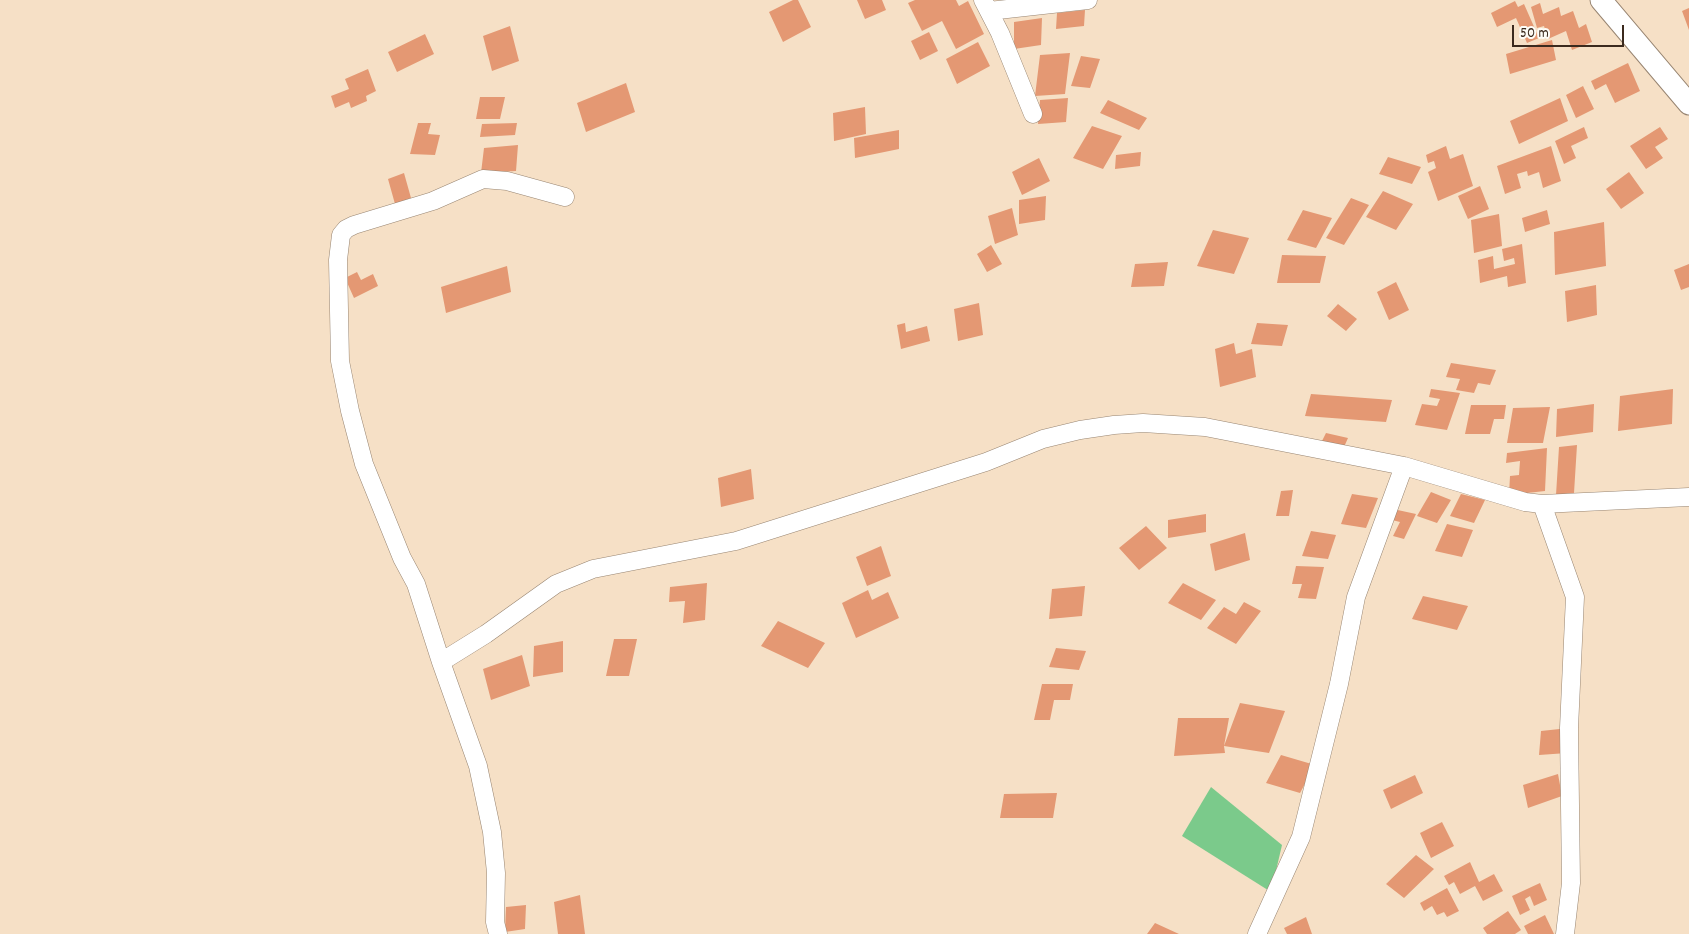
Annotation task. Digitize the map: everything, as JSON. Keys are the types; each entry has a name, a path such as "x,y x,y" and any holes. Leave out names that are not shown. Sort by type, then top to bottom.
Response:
{"main road":[{"path":"1600,0 1689,104"}],"street":[{"path":"1033,114 1000,33 986,6 1088,0"},
{"path":"498,934 495,922 496,873 492,832 478,766 416,584 402,558 364,464 350,411 340,361 338,276 341,235 346,229 354,225 432,201 483,179 507,181 564,197"},
{"path":"441,662 486,634 556,584 593,569 736,541 986,462 1043,439 1080,430 1114,425 1143,423 1205,427 1404,466 1525,502 1542,504 1689,498"},
{"path":"1257,934 1301,837 1338,684 1356,597 1404,466"},
{"path":"1542,504 1575,597 1569,728 1571,883 1565,934"}],"green space":[{"path":"1211,787 1282,845 1271,892 1182,836"}],"building":[{"path":"793,0 798,0 811,27 783,42 769,12"},
{"path":"857,0 882,0 886,10 865,19"},
{"path":"915,0 956,0 959,6 968,1 984,34 956,49 942,21 922,31 908,3"},
{"path":"1515,1 1518,7 1524,4 1539,38 1527,43 1516,18 1497,27 1491,13"},
{"path":"1540,3 1543,14 1559,7 1561,16 1573,11 1579,28 1586,24 1592,42 1572,50 1566,31 1548,39 1544,26 1537,28 1531,7"},
{"path":"1689,8 1689,30 1682,11"},
{"path":"1085,10 1084,26 1056,29 1057,13"},
{"path":"1042,18 1041,45 1014,49 1014,22"},
{"path":"510,26 519,61 492,71 483,36"},
{"path":"929,32 938,51 920,60 911,41"},
{"path":"425,34 434,54 397,72 388,52"},
{"path":"1552,40 1556,60 1510,74 1506,54"},
{"path":"978,42 990,66 957,84 946,59"},
{"path":"1070,53 1065,94 1035,96 1040,55"},
{"path":"1081,56 1100,59 1090,88 1071,86"},
{"path":"1628,63 1640,91 1615,103 1606,84 1595,90 1591,81"},
{"path":"368,69 376,91 366,96 367,101 351,108 349,102 335,108 331,96 349,89 345,79"},
{"path":"626,83 635,112 586,132 577,103"},
{"path":"1583,86 1594,109 1576,118 1566,95"},
{"path":"480,97 505,97 500,119 476,119"},
{"path":"1068,98 1066,122 1038,124 1040,100"},
{"path":"1560,98 1568,121 1519,144 1510,121"},
{"path":"1108,100 1147,118 1139,130 1100,113"},
{"path":"865,107 866,134 834,141 833,113"},
{"path":"418,123 431,123 428,134 440,135 435,155 410,154"},
{"path":"517,123 515,135 480,137 482,124"},
{"path":"1092,126 1122,136 1103,169 1073,158"},
{"path":"1584,127 1588,138 1571,146 1576,158 1564,164 1555,141"},
{"path":"1660,127 1668,139 1655,147 1663,158 1646,169 1630,146"},
{"path":"899,130 899,149 855,158 854,138"},
{"path":"518,145 516,171 481,173 484,148"},
{"path":"1446,146 1450,159 1463,154 1473,186 1438,201 1428,172 1436,168 1434,161 1428,163 1426,155"},
{"path":"1551,146 1561,181 1543,188 1539,172 1528,176 1527,171 1517,174 1521,188 1505,194 1497,166"},
{"path":"1141,152 1140,166 1115,169 1116,155"},
{"path":"1388,157 1421,167 1412,184 1379,174"},
{"path":"1039,158 1050,181 1022,195 1012,172"},
{"path":"1629,172 1644,193 1621,209 1606,189"},
{"path":"404,173 411,198 395,204 388,179"},
{"path":"1480,186 1489,209 1468,219 1458,196"},
{"path":"1383,191 1413,204 1396,230 1366,217"},
{"path":"1046,196 1045,220 1019,224 1019,200"},
{"path":"1351,198 1369,205 1344,245 1326,238"},
{"path":"1012,208 1018,235 995,244 988,216"},
{"path":"1303,210 1332,218 1316,248 1287,240"},
{"path":"1547,210 1550,224 1525,232 1522,218"},
{"path":"1499,214 1502,246 1474,253 1471,220"},
{"path":"1604,222 1606,266 1555,275 1554,232"},
{"path":"1213,230 1249,238 1234,274 1197,266"},
{"path":"1522,244 1526,283 1508,287 1507,276 1480,283 1478,260 1493,256 1494,269 1515,264 1514,258 1504,261 1502,249"},
{"path":"991,245 1002,264 987,272 977,254"},
{"path":"1282,255 1326,256 1320,283 1277,283"},
{"path":"1168,262 1164,286 1131,287 1135,264"},
{"path":"1689,264 1689,287 1681,290 1674,270"},
{"path":"507,266 511,292 446,313 441,287"},
{"path":"357,272 361,280 373,274 378,286 354,298 345,278"},
{"path":"1396,282 1409,310 1389,320 1377,292"},
{"path":"1596,285 1597,315 1567,322 1565,291"},
{"path":"979,303 983,335 958,341 954,309"},
{"path":"1338,304 1357,319 1346,331 1327,316"},
{"path":"905,323 906,332 927,326 930,341 901,349 897,325"},
{"path":"1257,323 1288,325 1282,346 1251,344"},
{"path":"1234,343 1236,354 1252,349 1256,377 1220,387 1215,349"},
{"path":"1451,363 1496,370 1490,385 1478,383 1474,393 1456,390 1460,379 1446,377"},
{"path":"1431,389 1460,393 1447,430 1415,425 1422,404 1437,406 1440,399 1429,397"},
{"path":"1673,389 1672,424 1618,431 1620,396"},
{"path":"1311,394 1392,400 1386,422 1305,416"},
{"path":"1594,404 1593,432 1556,437 1557,409"},
{"path":"1471,405 1506,405 1504,419 1494,419 1490,434 1465,434"},
{"path":"1550,407 1543,443 1507,443 1513,408"},
{"path":"1326,433 1348,438 1344,447 1322,441"},
{"path":"1577,445 1574,493 1556,495 1559,447"},
{"path":"1547,448 1545,491 1509,495 1510,476 1519,475 1520,461 1506,463 1507,453"},
{"path":"751,469 754,499 721,507 718,478"},
{"path":"1293,490 1289,516 1276,516 1281,491"},
{"path":"1431,492 1451,500 1437,523 1417,516"},
{"path":"1352,494 1378,498 1366,528 1341,524"},
{"path":"1461,494 1485,500 1474,523 1450,516"},
{"path":"1393,509 1416,514 1404,539 1393,536 1400,522 1388,519"},
{"path":"1206,514 1206,532 1168,538 1168,520"},
{"path":"1447,524 1473,530 1462,557 1435,551"},
{"path":"1146,526 1167,548 1139,570 1119,548"},
{"path":"1311,531 1336,535 1328,559 1302,556"},
{"path":"1245,533 1250,560 1215,571 1210,544"},
{"path":"881,546 891,576 867,586 856,557"},
{"path":"1296,566 1324,567 1316,599 1298,598 1302,584 1292,584"},
{"path":"707,583 705,620 683,623 685,601 669,602 670,587"},
{"path":"1183,583 1216,600 1201,620 1168,603"},
{"path":"1085,586 1082,616 1049,619 1052,589"},
{"path":"868,590 872,600 888,592 899,618 856,638 842,603"},
{"path":"1423,596 1468,606 1457,630 1412,619"},
{"path":"1244,602 1261,611 1236,644 1207,628 1224,607 1236,614"},
{"path":"778,621 825,643 808,668 761,646"},
{"path":"614,639 637,639 629,676 606,676"},
{"path":"563,641 563,672 533,677 534,646"},
{"path":"1056,648 1086,651 1079,670 1049,667"},
{"path":"522,655 530,686 491,700 483,669"},
{"path":"1042,684 1073,684 1070,700 1054,700 1050,720 1034,720"},
{"path":"1240,703 1285,711 1269,753 1224,746"},
{"path":"1178,718 1229,718 1224,746 1225,753 1174,756"},
{"path":"1569,728 1567,753 1539,755 1541,731"},
{"path":"1281,755 1315,765 1300,793 1266,783"},
{"path":"1558,774 1562,796 1528,808 1523,785"},
{"path":"1415,775 1423,793 1391,809 1383,790"},
{"path":"1057,793 1053,818 1000,818 1004,794"},
{"path":"1442,822 1454,846 1431,858 1420,833"},
{"path":"1416,855 1434,869 1404,898 1386,884"},
{"path":"1470,862 1479,882 1494,874 1503,891 1483,901 1475,886 1460,894 1454,882 1449,885 1444,876"},
{"path":"1540,883 1547,900 1534,906 1530,896 1525,899 1530,910 1520,915 1512,896"},
{"path":"1447,888 1459,911 1447,917 1444,912 1437,915 1432,906 1424,911 1420,903"},
{"path":"580,895 585,934 558,934 554,902"},
{"path":"526,905 525,929 505,932 506,907"},
{"path":"1508,911 1521,930 1515,934 1487,934 1483,928"},
{"path":"1545,915 1554,934 1528,934 1524,926"},
{"path":"1306,917 1312,934 1287,934 1284,928"},
{"path":"1155,923 1179,934 1147,934"}]}
